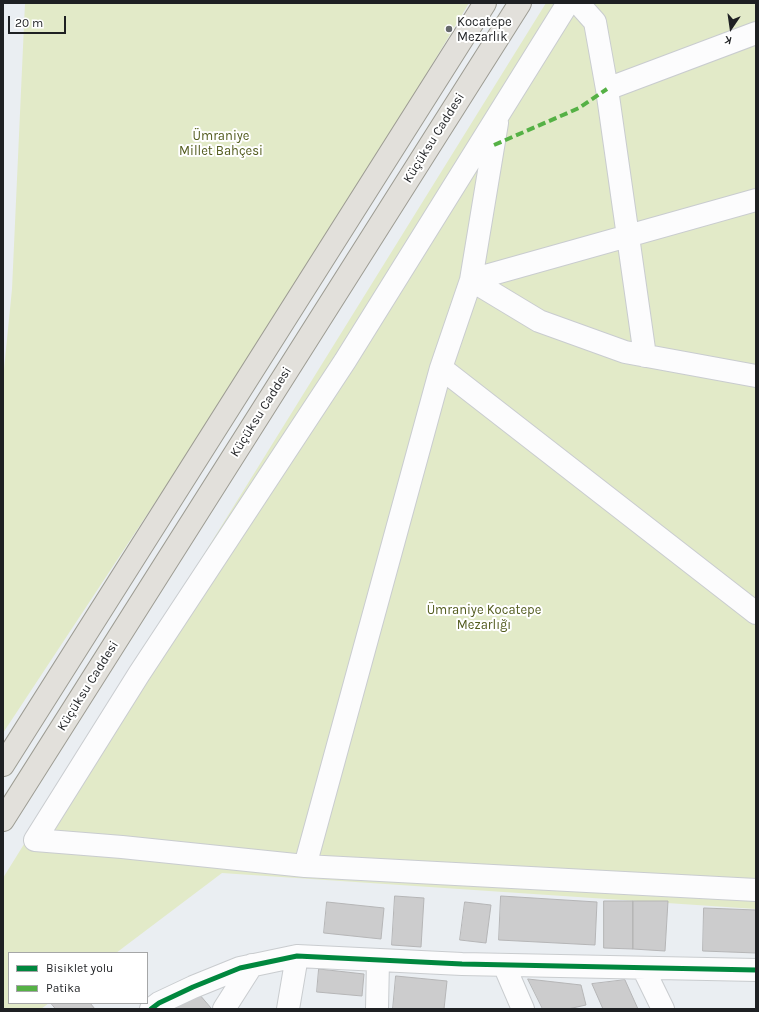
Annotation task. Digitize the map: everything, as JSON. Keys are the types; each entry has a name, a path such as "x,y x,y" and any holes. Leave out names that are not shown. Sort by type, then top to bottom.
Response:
{"main road":[{"path":"3,765 485,3"},
{"name":"Küçüksu Caddesi","path":"3,820 520,3"}],"street":[{"path":"568,3 345,360 139,674 35,840 122,846 305,866 756,890"},
{"path":"578,3 595,22 607,88 645,356"},
{"path":"607,88 756,33"},
{"path":"305,866 441,368 471,280 499,113"},
{"path":"471,280 756,200"},
{"path":"471,280 539,321 624,352 756,376"},
{"path":"441,368 756,613"},
{"path":"288,1009 298,956"},
{"path":"151,1009 159,1003 193,987 252,965 298,956 504,965 756,970"},
{"path":"377,1009 378,960"},
{"path":"224,1009 252,965"},
{"path":"504,965 523,1009"},
{"path":"643,968 662,1009"}],"green space":[{"name":"Ümraniye Millet Bahçesi","path":"25,3 469,3 311,266 3,733 3,379 12,289"},
{"name":"Ümraniye Kocatepe Mezarlığı","path":"546,3 756,3 756,909 222,873 117,952 8,952 8,1004 48,1004 41,1009 3,1009 3,878"}],"building":[{"path":"395,896 424,898 421,947 392,945"},
{"path":"501,896 597,902 595,945 499,940"},
{"path":"604,901 633,901 633,949 604,948"},
{"path":"633,901 668,901 665,951 633,949"},
{"path":"327,902 384,908 381,939 324,933"},
{"path":"465,902 491,905 486,943 460,940"},
{"path":"704,908 756,910 756,953 703,951"},
{"path":"319,969 364,974 362,996 317,992"},
{"path":"396,976 447,981 444,1009 393,1009"},
{"path":"528,979 581,985 586,1005 568,1009 543,1009"},
{"path":"625,980 638,1009 603,1009 592,984"},
{"path":"193,987 211,1008 210,1009 167,1009"},
{"path":"52,1004 91,1004 95,1009 56,1009"}],"marked path":[{"path":"494,145 579,108 607,89"}],"cycle path":[{"path":"151,1009 159,1003 193,987 240,968 297,956 462,964 756,970"}],"place":[{"name":"Kocatepe Mezarlık","path":"449,29"}]}
